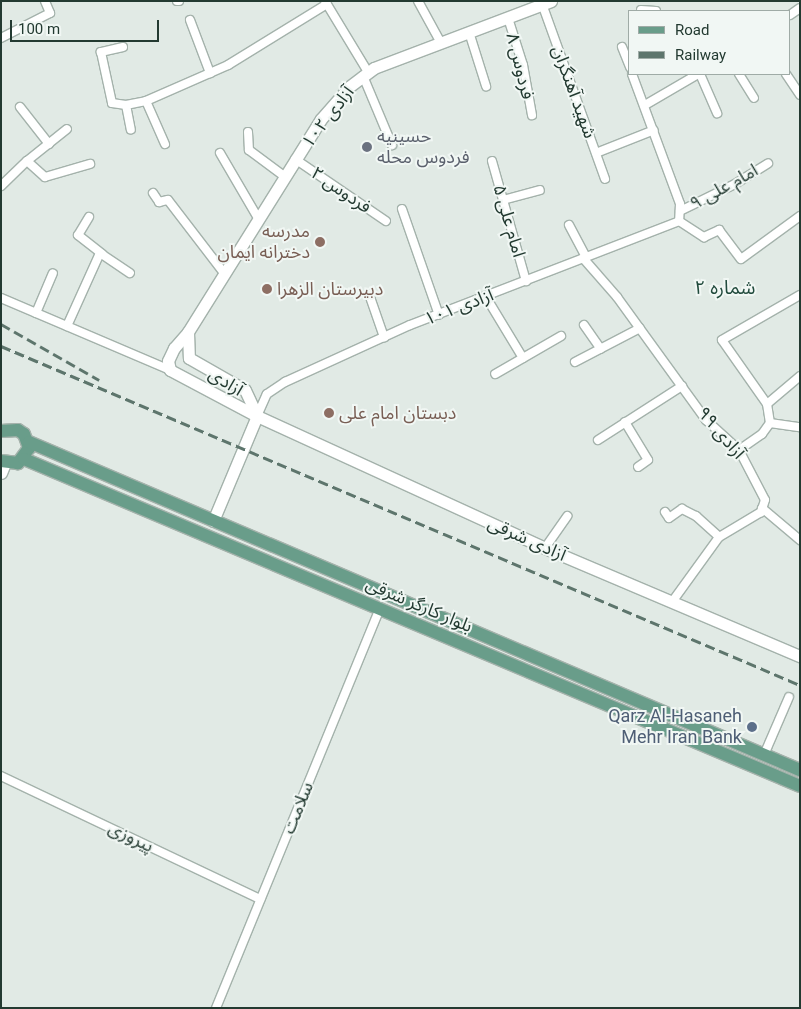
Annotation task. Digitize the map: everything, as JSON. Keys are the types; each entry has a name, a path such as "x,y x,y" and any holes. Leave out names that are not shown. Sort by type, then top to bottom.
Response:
{"main road":[{"name":"بلوار کارگر شرقی","path":"1,431 18,430 28,442 800,770"},
{"path":"3,466 24,460 28,442"},
{"name":"بلوار کارگر شرقی","path":"24,460 800,786"},
{"path":"652,723 658,709"}],"street":[{"path":"1,38 50,13 44,1"},
{"path":"418,1 440,43"},
{"name":"آزادی ۱۰۲","path":"188,332 284,176 322,119 349,87 366,74 545,2"},
{"name":"شهید آهنگران","path":"545,2 605,179"},
{"path":"123,48 101,52 112,103 126,105 146,101 210,73 326,3 366,74 392,145"},
{"name":"فردوس ۸","path":"508,18 522,65 532,115"},
{"path":"190,20 210,73"},
{"path":"469,32 486,86"},
{"path":"622,47 628,63"},
{"path":"632,75 654,130 680,211 679,221 704,237 719,230 741,259 800,216"},
{"path":"645,105 697,75"},
{"path":"699,75 717,113"},
{"path":"740,75 754,98"},
{"path":"787,75 800,95"},
{"path":"146,101 165,144"},
{"path":"126,105 131,130"},
{"path":"20,107 48,144"},
{"path":"1,186 27,161 67,129"},
{"path":"596,153 654,130"},
{"path":"248,132 249,150 284,176"},
{"path":"220,153 258,218"},
{"name":"فردوس ۲","path":"295,160 386,221"},
{"path":"27,161 46,177 90,164"},
{"name":"امام علی ۵","path":"492,161 526,281"},
{"name":"امام علی ۹","path":"680,211 735,184 768,163"},
{"path":"503,200 540,190"},
{"path":"153,193 159,202 168,200 224,273"},
{"path":"402,209 439,314"},
{"path":"89,217 78,234 102,254 130,273"},
{"name":"آزادی ۱۰۱","path":"257,416 267,394 285,382 439,314 679,221"},
{"name":"آزادی ٩٩","path":"569,224 585,258 640,328 706,420 739,450 765,500 762,508"},
{"path":"68,326 100,253 102,254"},
{"path":"36,313 53,273"},
{"path":"370,294 384,337"},
{"path":"739,450 762,434 770,423 767,404 722,340 800,295"},
{"path":"486,297 523,358"},
{"name":"آزادی","path":"1,298 170,370 257,416"},
{"path":"584,325 601,348"},
{"path":"575,362 640,328"},
{"path":"170,370 168,361 188,332"},
{"name":"آزادی","path":"188,332 189,358 245,390 257,416"},
{"path":"495,374 561,336"},
{"path":"767,404 800,376"},
{"path":"598,440 682,386"},
{"path":"213,521 257,416"},
{"name":"آزادی شرقی","path":"257,416 545,548 800,656"},
{"path":"626,422 648,460 638,467"},
{"path":"770,423 800,427"},
{"path":"672,602 719,537 762,508 800,540"},
{"path":"665,512 669,518 682,509 696,516 719,537"},
{"path":"545,548 567,516"},
{"name":"سلامت","path":"216,1008 380,608"},
{"path":"764,754 789,697"},
{"name":"پیروزی","path":"1,776 260,899"}],"railway":[{"path":"1,324 99,380"},
{"path":"1,346 800,685"}],"place":[{"name":"حسینیه فردوس محله","path":"367,147"},
{"name":"مدرسه دخترانه ایمان","path":"320,242"},
{"name":"دبیرستان الزهرا","path":"267,289"},
{"name":"دبستان امام علی","path":"329,413"},
{"name":"Qarz Al-Hasaneh Mehr Iran Bank","path":"752,727"}],"district":[{"name":"شماره ۲","path":"725,288"}]}
